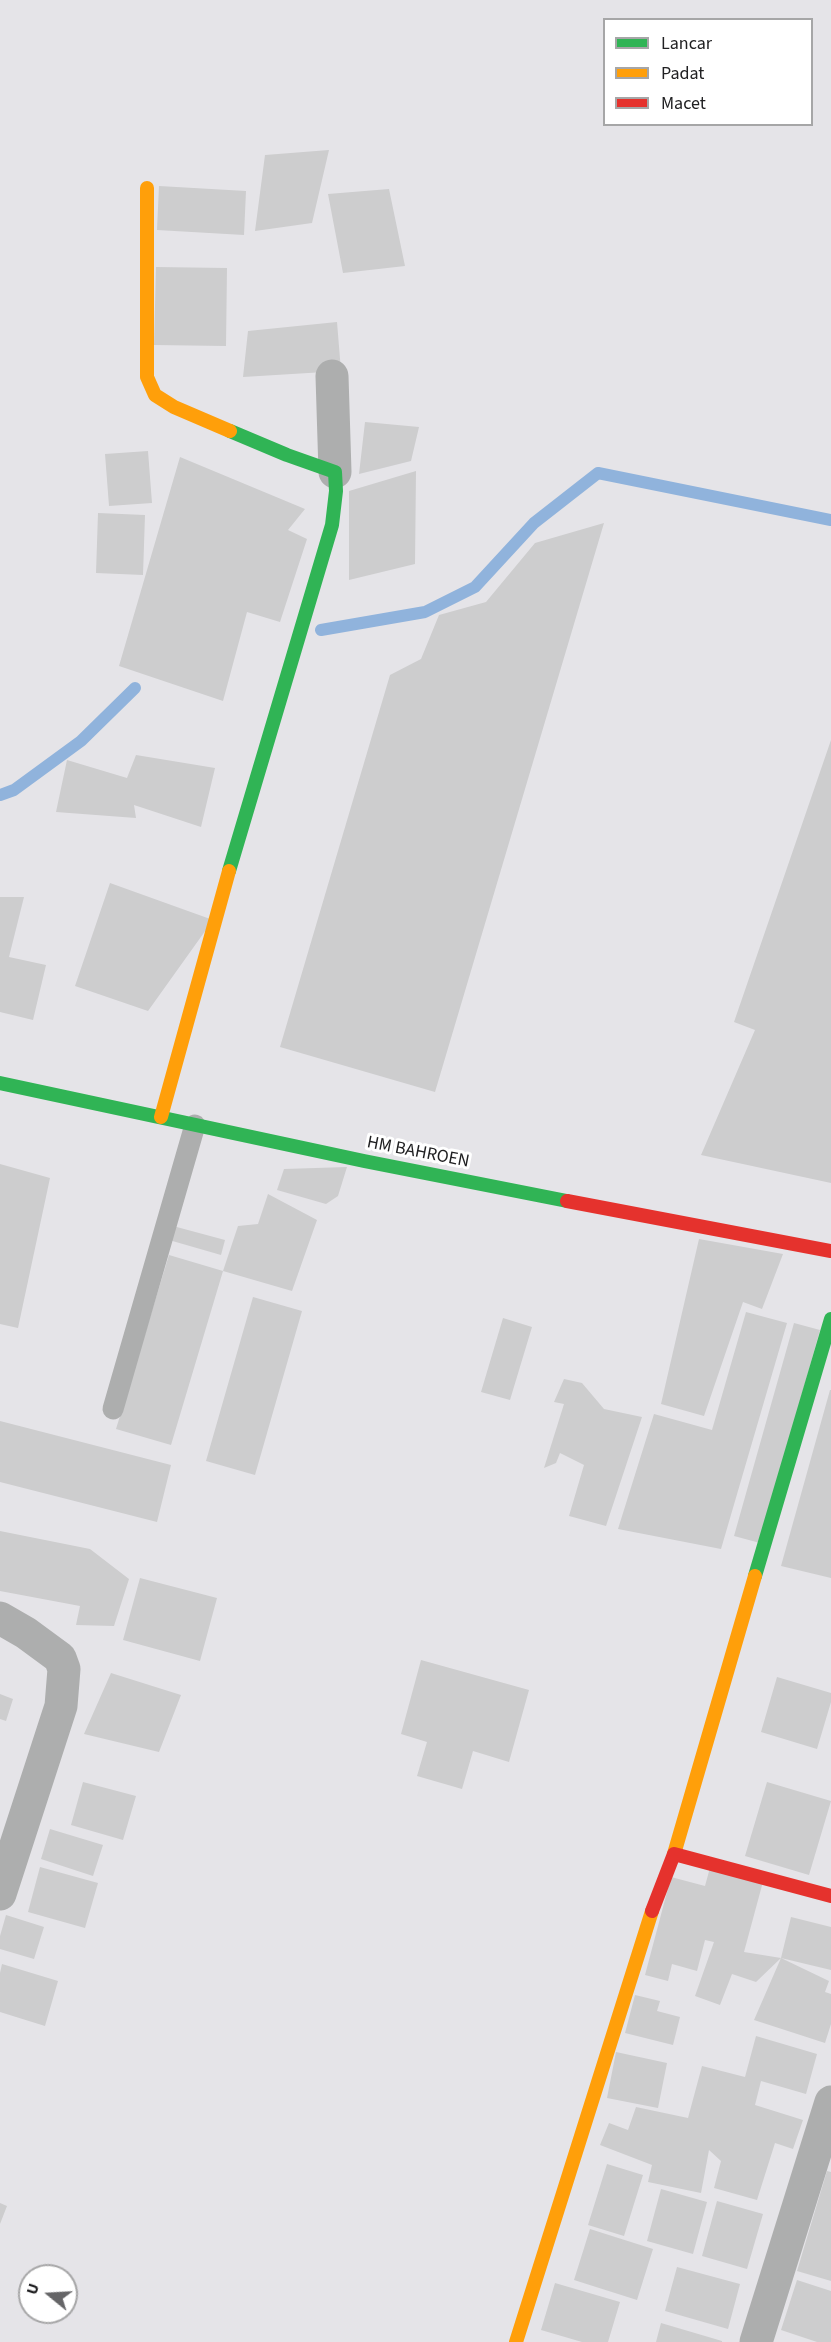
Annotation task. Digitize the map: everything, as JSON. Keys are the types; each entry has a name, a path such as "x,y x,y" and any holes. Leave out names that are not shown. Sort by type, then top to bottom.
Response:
{"street":[{"path":"147,188 147,377 155,396 195,416 335,472"},
{"path":"160,1117 214,920 332,525 336,491 332,376"},
{"name":"HM BAHROEN","path":"0,1083 631,1215 831,1251"},
{"path":"516,2342 655,1903 674,1854 831,1319"},
{"path":"0,1618 26,1633 60,1658 64,1669 60,1706 0,1894"},
{"path":"674,1854 831,1896"},
{"path":"764,2340 825,2137 831,2102"}],"lane":[{"path":"113,1409 195,1125"}],"building":[{"path":"329,150 312,223 255,231 265,155"},
{"path":"159,186 246,191 244,235 157,230"},
{"path":"389,189 405,266 343,273 328,194"},
{"path":"156,267 227,268 226,346 154,345"},
{"path":"337,322 341,371 243,377 248,331"},
{"path":"365,422 419,427 411,461 359,474"},
{"path":"148,451 152,503 109,506 105,454"},
{"path":"180,457 305,509 288,530 307,539 280,622 247,612 223,701 119,666"},
{"path":"416,471 415,564 349,580 349,491"},
{"path":"98,513 145,515 143,575 96,573"},
{"path":"604,523 435,1092 280,1047 390,675 421,659 439,615 486,602 535,543"},
{"path":"831,740 831,1183 701,1155 755,1030 734,1022"},
{"path":"136,755 215,768 201,827 134,805 136,818 56,812 67,760 127,778"},
{"path":"110,883 213,920 148,1011 75,986"},
{"path":"0,897 24,897 9,957 46,965 33,1020 0,1012"},
{"path":"0,1164 50,1178 18,1328 0,1324"},
{"path":"347,1167 338,1196 326,1204 277,1190 284,1169"},
{"path":"268,1194 317,1220 292,1291 223,1271 238,1226 258,1224"},
{"path":"173,1226 225,1240 221,1255 169,1240"},
{"path":"699,1239 783,1254 762,1309 743,1302 704,1416 661,1404"},
{"path":"169,1255 223,1271 171,1445 116,1429"},
{"path":"253,1297 302,1311 255,1475 206,1461"},
{"path":"746,1312 787,1323 721,1549 618,1529 654,1414 712,1430"},
{"path":"503,1318 532,1327 510,1400 481,1392"},
{"path":"794,1323 820,1330 760,1543 734,1536"},
{"path":"564,1379 582,1383 604,1409 642,1417 606,1526 569,1516 584,1465 560,1453 556,1463 544,1468 564,1404 554,1402"},
{"path":"831,1390 831,1578 781,1566"},
{"path":"0,1421 171,1465 157,1522 0,1482"},
{"path":"0,1531 90,1549 129,1579 114,1626 76,1625 80,1606 0,1591"},
{"path":"140,1578 217,1598 200,1661 123,1640"},
{"path":"421,1660 529,1690 509,1762 473,1751 462,1789 417,1776 427,1742 401,1734"},
{"path":"111,1673 181,1695 159,1752 84,1734"},
{"path":"777,1677 831,1693 831,1702 817,1749 761,1732"},
{"path":"0,1694 13,1699 6,1721 0,1719"},
{"path":"83,1782 136,1796 123,1840 71,1825"},
{"path":"767,1782 831,1801 809,1875 745,1856"},
{"path":"50,1829 103,1845 93,1876 41,1859"},
{"path":"711,1864 764,1878 744,1952 781,1958 756,1982 732,1974 720,2005 695,1996 714,1942 705,1940 697,1971 672,1964 668,1981 645,1975 671,1877 705,1886"},
{"path":"40,1867 98,1883 85,1928 28,1912"},
{"path":"6,1915 44,1927 34,1959 0,1949 0,1936"},
{"path":"791,1917 831,1927 831,1970 781,1958"},
{"path":"781,1958 829,1981 825,1992 831,1994 831,2024 825,2043 754,2020"},
{"path":"2,1964 58,1981 45,2026 0,2012"},
{"path":"635,1995 660,2001 657,2011 680,2017 673,2045 625,2033"},
{"path":"756,2036 817,2054 806,2094 761,2081 755,2105 803,2120 793,2149 775,2143 757,2200 714,2188 721,2161 709,2150 701,2193 648,2182 652,2165 600,2145 609,2123 628,2130 636,2107 688,2118 702,2066 745,2077"},
{"path":"616,2052 667,2063 658,2108 607,2098"},
{"path":"607,2164 643,2175 624,2236 588,2225"},
{"path":"827,2171 831,2172 831,2281 797,2271"},
{"path":"661,2189 707,2202 693,2254 647,2241"},
{"path":"717,2201 763,2214 747,2269 702,2256"},
{"path":"0,2203 7,2206 0,2224"},
{"path":"590,2229 653,2249 637,2300 574,2280"},
{"path":"677,2267 740,2284 728,2329 665,2311"},
{"path":"797,2280 831,2291 831,2342 817,2342 781,2330"},
{"path":"555,2283 620,2302 608,2342 582,2342 541,2330"},
{"path":"661,2323 722,2341 722,2342 656,2342"}],"waterway":[{"path":"321,630 425,612 475,587 534,523 598,473 831,520"},
{"path":"0,795 14,790 81,741 135,688"}],"traffic: fast":[{"path":"229,871 332,525 336,491 335,472 230,431"},
{"path":"0,1083 364,1161 567,1201"},
{"path":"755,1576 831,1319"}],"traffic: slow":[{"path":"147,188 147,377 155,395 174,407 230,431"},
{"path":"161,1117 229,871"},
{"path":"674,1854 755,1576"},
{"path":"516,2342 652,1911"}],"traffic: jam":[{"path":"567,1201 831,1251"},
{"path":"652,1911 674,1854 831,1896"}]}
